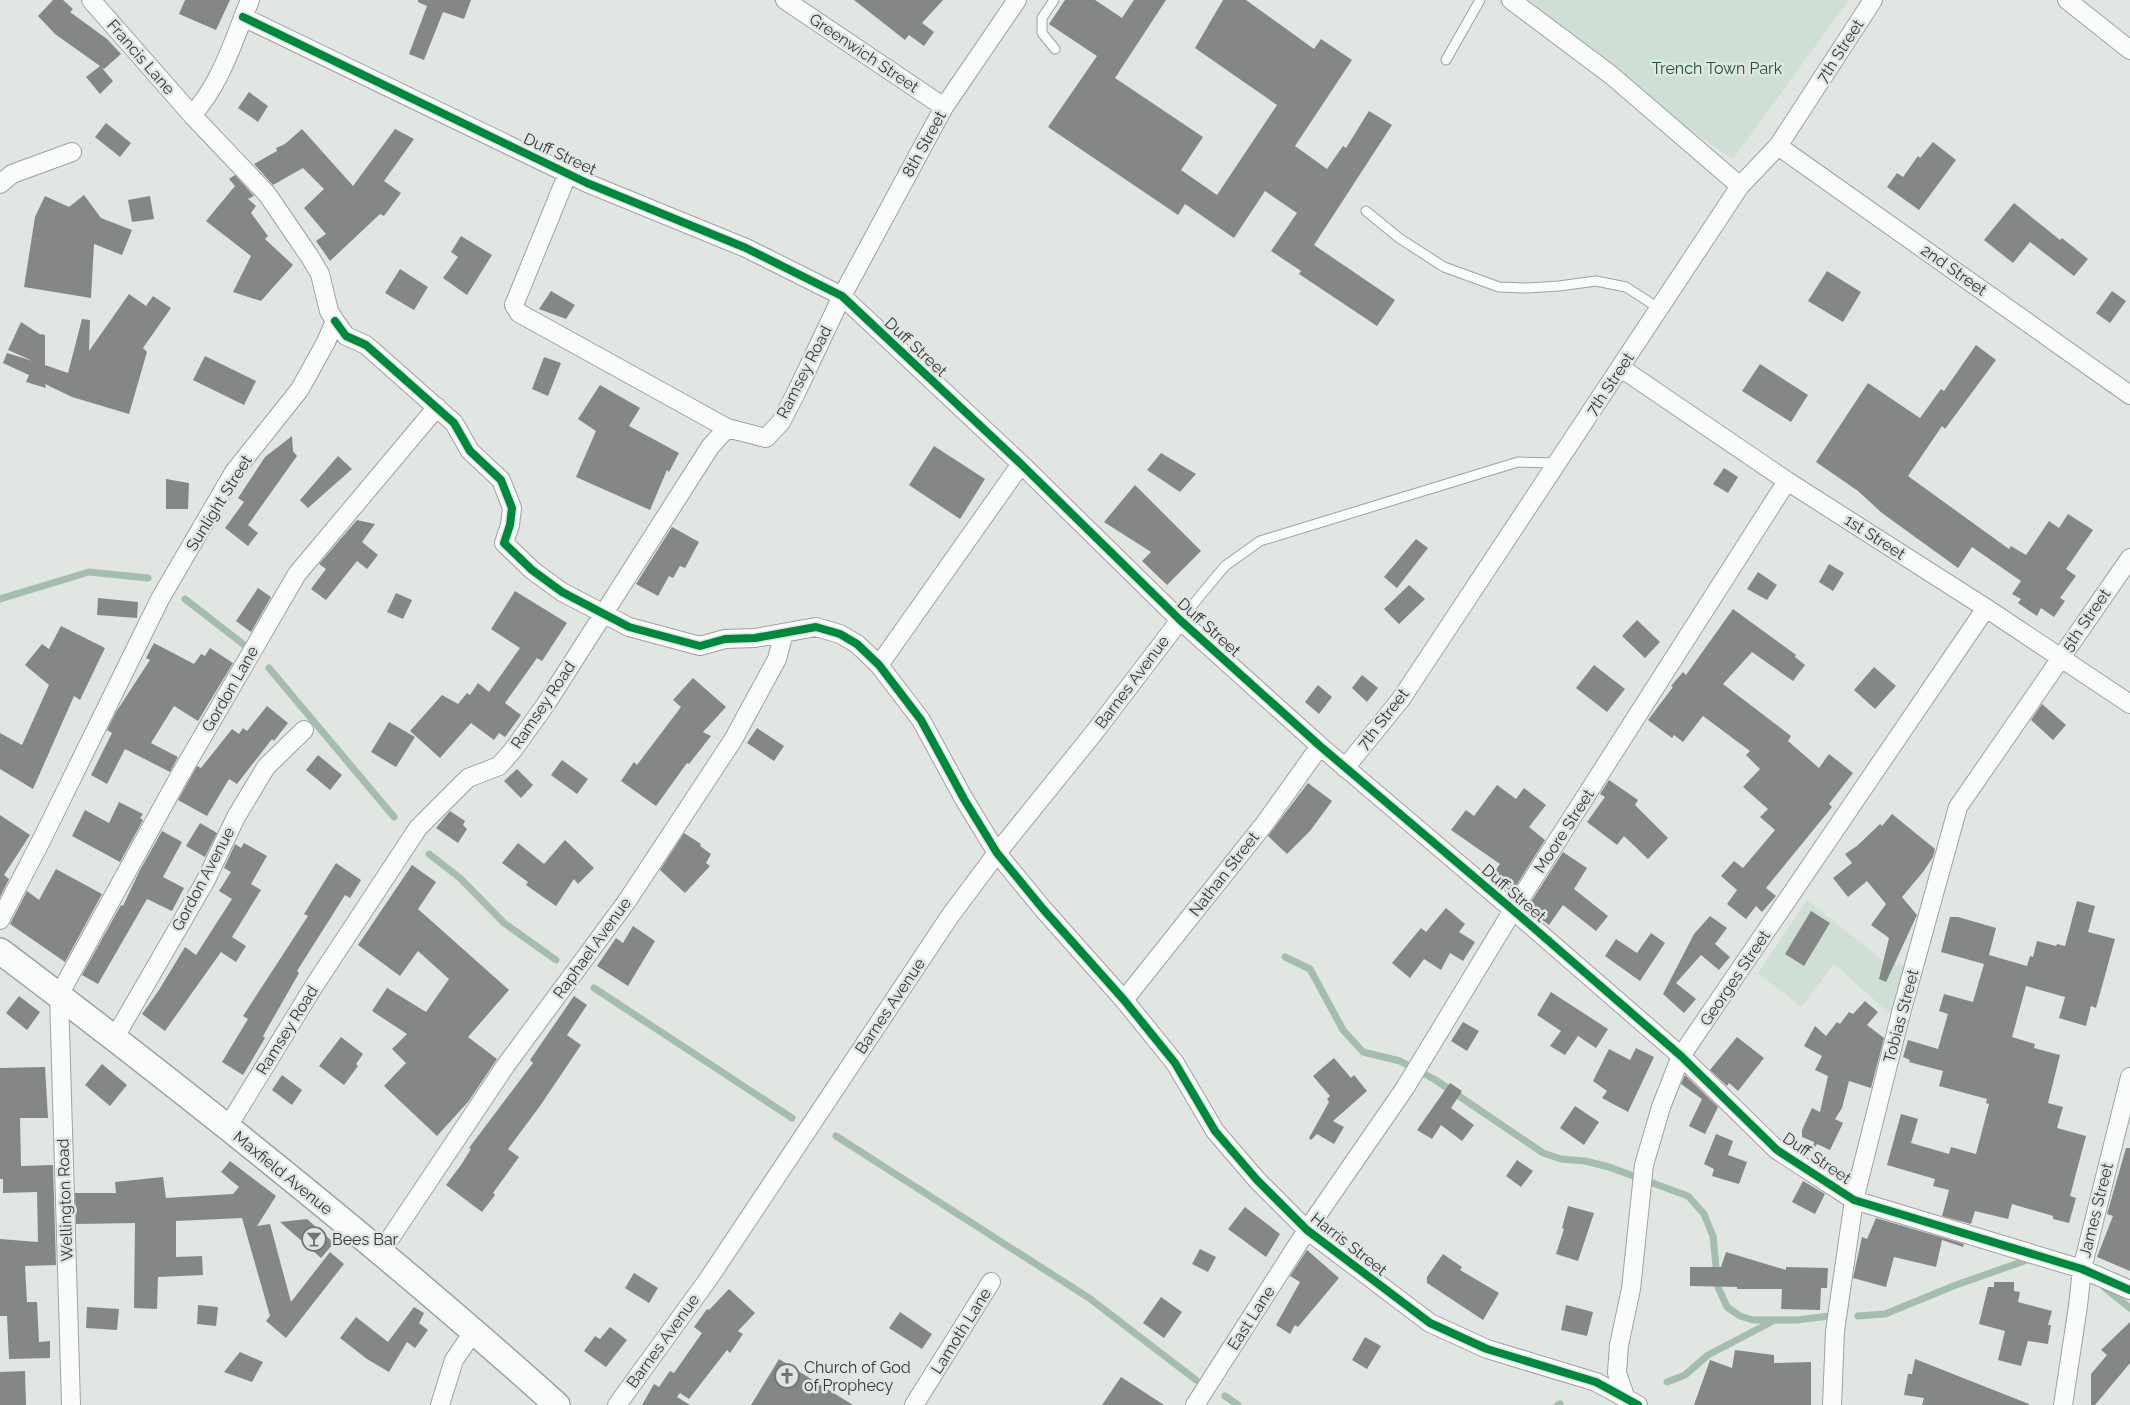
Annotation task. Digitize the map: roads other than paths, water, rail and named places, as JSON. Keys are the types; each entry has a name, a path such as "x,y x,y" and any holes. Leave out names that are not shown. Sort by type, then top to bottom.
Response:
{"main road":[{"name":"Maxfield Avenue","path":"0,951 115,1037 381,1252 557,1405"}],"street":[{"name":"Francis Lane","path":"91,0 192,115"},
{"path":"250,0 225,64 199,107 192,115 267,194 293,231 320,274 329,311 346,336 366,344 437,407"},
{"name":"Greenwich Street","path":"784,0 944,107"},
{"name":"8th Street","path":"842,296 944,107 1017,0"},
{"path":"1511,0 1611,75 1740,186"},
{"name":"7th Street","path":"1346,768 1400,699 1740,186 1778,146 1873,0"},
{"path":"2067,0 2130,50"},
{"name":"Duff Street","path":"243,17 568,173 746,248 842,296 1020,464 1180,620 1320,746 1681,1056 1777,1150 1854,1200 2082,1269 2130,1290"},
{"name":"2nd Street","path":"1778,146 2130,395"},
{"path":"0,184 12,174 72,152"},
{"path":"568,173 514,305 517,311 727,428"},
{"name":"Ramsey Road","path":"227,1128 314,986 418,828 468,778 499,766 513,750 546,704 710,447 727,428 766,438 780,422 798,392 842,296"},
{"name":"Sunlight Street","path":"0,920 160,599 234,472 300,389 326,342 334,321"},
{"name":"1st Street","path":"1621,368 1787,481 1986,608 2130,704"},
{"name":"Harris Street","path":"437,407 454,423 470,451 501,480 512,508 510,525 504,543 532,570 562,592 629,627 700,646 725,639 755,638 816,627 827,629 857,644 879,665 921,720 996,853 1124,1000 1175,1063 1215,1131 1257,1180 1307,1230 1430,1323 1487,1349 1596,1382 1632,1402"},
{"name":"Gordon Lane","path":"59,995 179,777 297,574 437,407"},
{"path":"879,665 1020,464"},
{"name":"Moore Street","path":"1307,1230 1410,1079 1513,910 1787,481"},
{"name":"5th Street","path":"2060,658 2130,558"},
{"name":"Georges Street","path":"1632,1402 1617,1373 1619,1345 1631,1289 1644,1165 1661,1107 1681,1056 1986,608"},
{"name":"Barnes Avenue","path":"617,1405 709,1278 950,916 996,853 1093,734 1180,620"},
{"name":"Raphael Avenue","path":"381,1252 506,1065 627,901 733,740 777,659 784,632"},
{"name":"Tobias Street","path":"1832,1405 1835,1331 1854,1200 1901,1013 1958,807 2060,658"},
{"name":"Gordon Avenue","path":"115,1037 206,880 236,817 266,767 304,730"},
{"name":"Nathan Street","path":"1124,1000 1265,823 1320,746"},
{"name":"Wellington Road","path":"59,995 71,1405"},
{"name":"James Street","path":"2063,1405 2082,1269 2130,1077"},
{"name":"East Lane","path":"1195,1405 1307,1230"},
{"name":"Lamoth Lane","path":"914,1405 991,1282"},
{"path":"440,1405 454,1360 474,1331"}],"lane":[{"path":"1054,0 1042,18 1042,33 1055,49"},
{"path":"1446,60 1480,0"},
{"path":"1366,211 1400,238 1444,267 1499,287 1560,286 1596,281 1626,287 1660,309"},
{"path":"1180,620 1225,566 1260,540 1518,462 1558,463"}],"waterway":[{"path":"0,599 89,572 148,578"},
{"path":"185,599 243,644"},
{"path":"269,668 394,817"},
{"path":"429,854 460,878 504,923 556,960"},
{"path":"1285,957 1310,969 1343,1030 1363,1052 1400,1061 1434,1079 1543,1153 1561,1159 1585,1161 1609,1167 1688,1196 1704,1214 1713,1236 1718,1287 1727,1307 1740,1316 1753,1320 1775,1320"},
{"path":"594,988 792,1118"},
{"path":"836,1136 1089,1298 1196,1380"},
{"path":"1858,1316 1885,1314 1956,1285 2030,1259 2032,1260"},
{"path":"2105,1288 2130,1308"},
{"path":"1667,1382 1685,1375 1708,1355 1775,1320 1797,1320 1829,1316"},
{"path":"1225,1396 1238,1405"}],"place":[{"name":"Bees Bar","path":"314,1239"},
{"name":"Church of God of Prophecy","path":"787,1376"}],"park label":[{"name":"Trench Town Park","path":"1717,68"}]}
